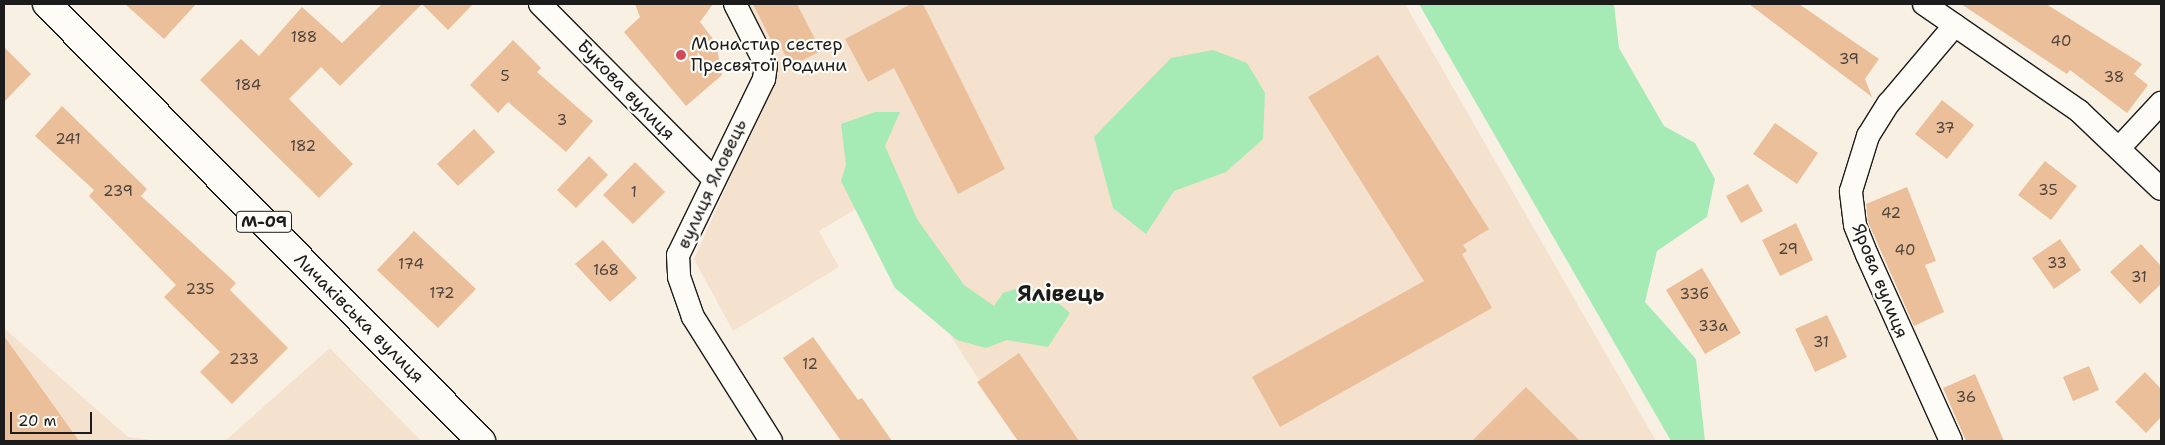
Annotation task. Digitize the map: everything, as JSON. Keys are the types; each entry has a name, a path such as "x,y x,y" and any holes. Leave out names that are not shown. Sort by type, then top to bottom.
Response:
{"main road":[{"name":"Личаківська вулиця","path":"47,4 481,441"}],"street":[{"name":"Букова вулиця","path":"540,4 712,177"},
{"name":"вулиця Яловець","path":"734,4 766,65 765,72 712,177 678,255 682,296 771,441"},
{"path":"1924,4 2080,111 2121,146 2161,189"},
{"name":"Ярова вулиця","path":"1951,441 1867,255 1855,225 1851,191 1868,136 1878,119 1956,25"},
{"path":"2121,146 2161,103"}],"shaded area":[{"path":"746,4 1405,4 1656,441 1018,441 866,203 819,231 839,267 733,331 694,259 778,71"},
{"path":"4,328 128,437 161,441 4,441"},
{"path":"330,348 421,441 225,441"}],"green space":[{"path":"1419,4 1614,4 1619,48 1664,126 1695,143 1715,179 1707,217 1657,251 1645,302 1696,359 1705,441 1671,441"},
{"path":"1213,50 1247,63 1265,93 1263,139 1226,172 1174,191 1146,234 1113,208 1094,137 1171,58"},
{"path":"875,112 900,112 885,146 917,219 964,285 994,306 1003,293 1025,286 1048,294 1070,313 1048,347 1007,340 986,348 957,340 895,288 841,181 846,165 841,124"}],"building":[{"path":"125,4 196,4 164,39"},
{"path":"382,4 422,4 340,86 321,67 289,99 353,164 319,198 200,80 241,39 259,56 302,7 342,43"},
{"path":"422,4 473,4 448,30"},
{"name":"Монастир сестер Пресвятої Родини","path":"635,4 713,4 700,22 716,43 722,75 686,106 624,32 640,17"},
{"path":"753,4 797,4 821,51 791,66 780,45 775,48"},
{"path":"911,4 923,4 1005,169 958,194 894,68 868,82 845,39"},
{"path":"1749,4 1799,4 1879,59 1865,79 1872,97"},
{"path":"1961,4 2046,4 2142,64 2134,74 2148,85 2127,113 2070,70 2067,74"},
{"path":"513,40 541,68 537,72 593,121 566,152 508,102 498,113 470,85"},
{"path":"4,47 31,74 4,102"},
{"path":"1378,55 1489,229 1463,245 1467,251 1462,254 1492,308 1280,427 1252,377 1424,281 1308,97"},
{"path":"1942,100 1974,125 1947,159 1915,134"},
{"path":"62,106 147,189 141,196 236,283 230,290 288,348 232,404 200,372 220,352 164,297 176,285 89,196 94,190 35,136"},
{"path":"1775,123 1818,153 1797,184 1753,154"},
{"path":"474,129 495,152 458,186 437,164"},
{"path":"589,156 608,175 576,208 557,190"},
{"path":"2045,161 2077,186 2051,220 2018,195"},
{"path":"635,162 665,192 633,224 603,195"},
{"path":"1748,184 1763,211 1741,223 1726,196"},
{"path":"1907,187 1936,261 1925,265 1944,312 1914,326 1868,222 1866,204"},
{"path":"1796,223 1813,260 1780,276 1762,240"},
{"path":"414,231 476,289 438,328 377,270"},
{"path":"2060,239 2081,270 2054,289 2032,258"},
{"path":"603,240 637,278 610,302 575,264"},
{"path":"2141,244 2161,266 2161,284 2140,304 2110,272"},
{"path":"1702,268 1741,333 1705,354 1666,290"},
{"path":"1827,315 1847,357 1815,372 1795,329"},
{"path":"4,336 79,441 4,441"},
{"path":"813,337 858,400 862,398 892,441 841,441 783,358"},
{"path":"1019,353 1079,441 1018,441 977,382"},
{"path":"2089,366 2099,390 2073,401 2063,377"},
{"path":"2145,372 2161,389 2161,417 2146,433 2115,402"},
{"path":"1975,374 2004,441 1966,441 1943,388"},
{"path":"1526,387 1580,441 1472,441"}],"place":[{"name":"Монастир сестер Пресвятої Родини","path":"681,55"}],"district":[{"name":"Ялівець","path":"1061,294"}]}
